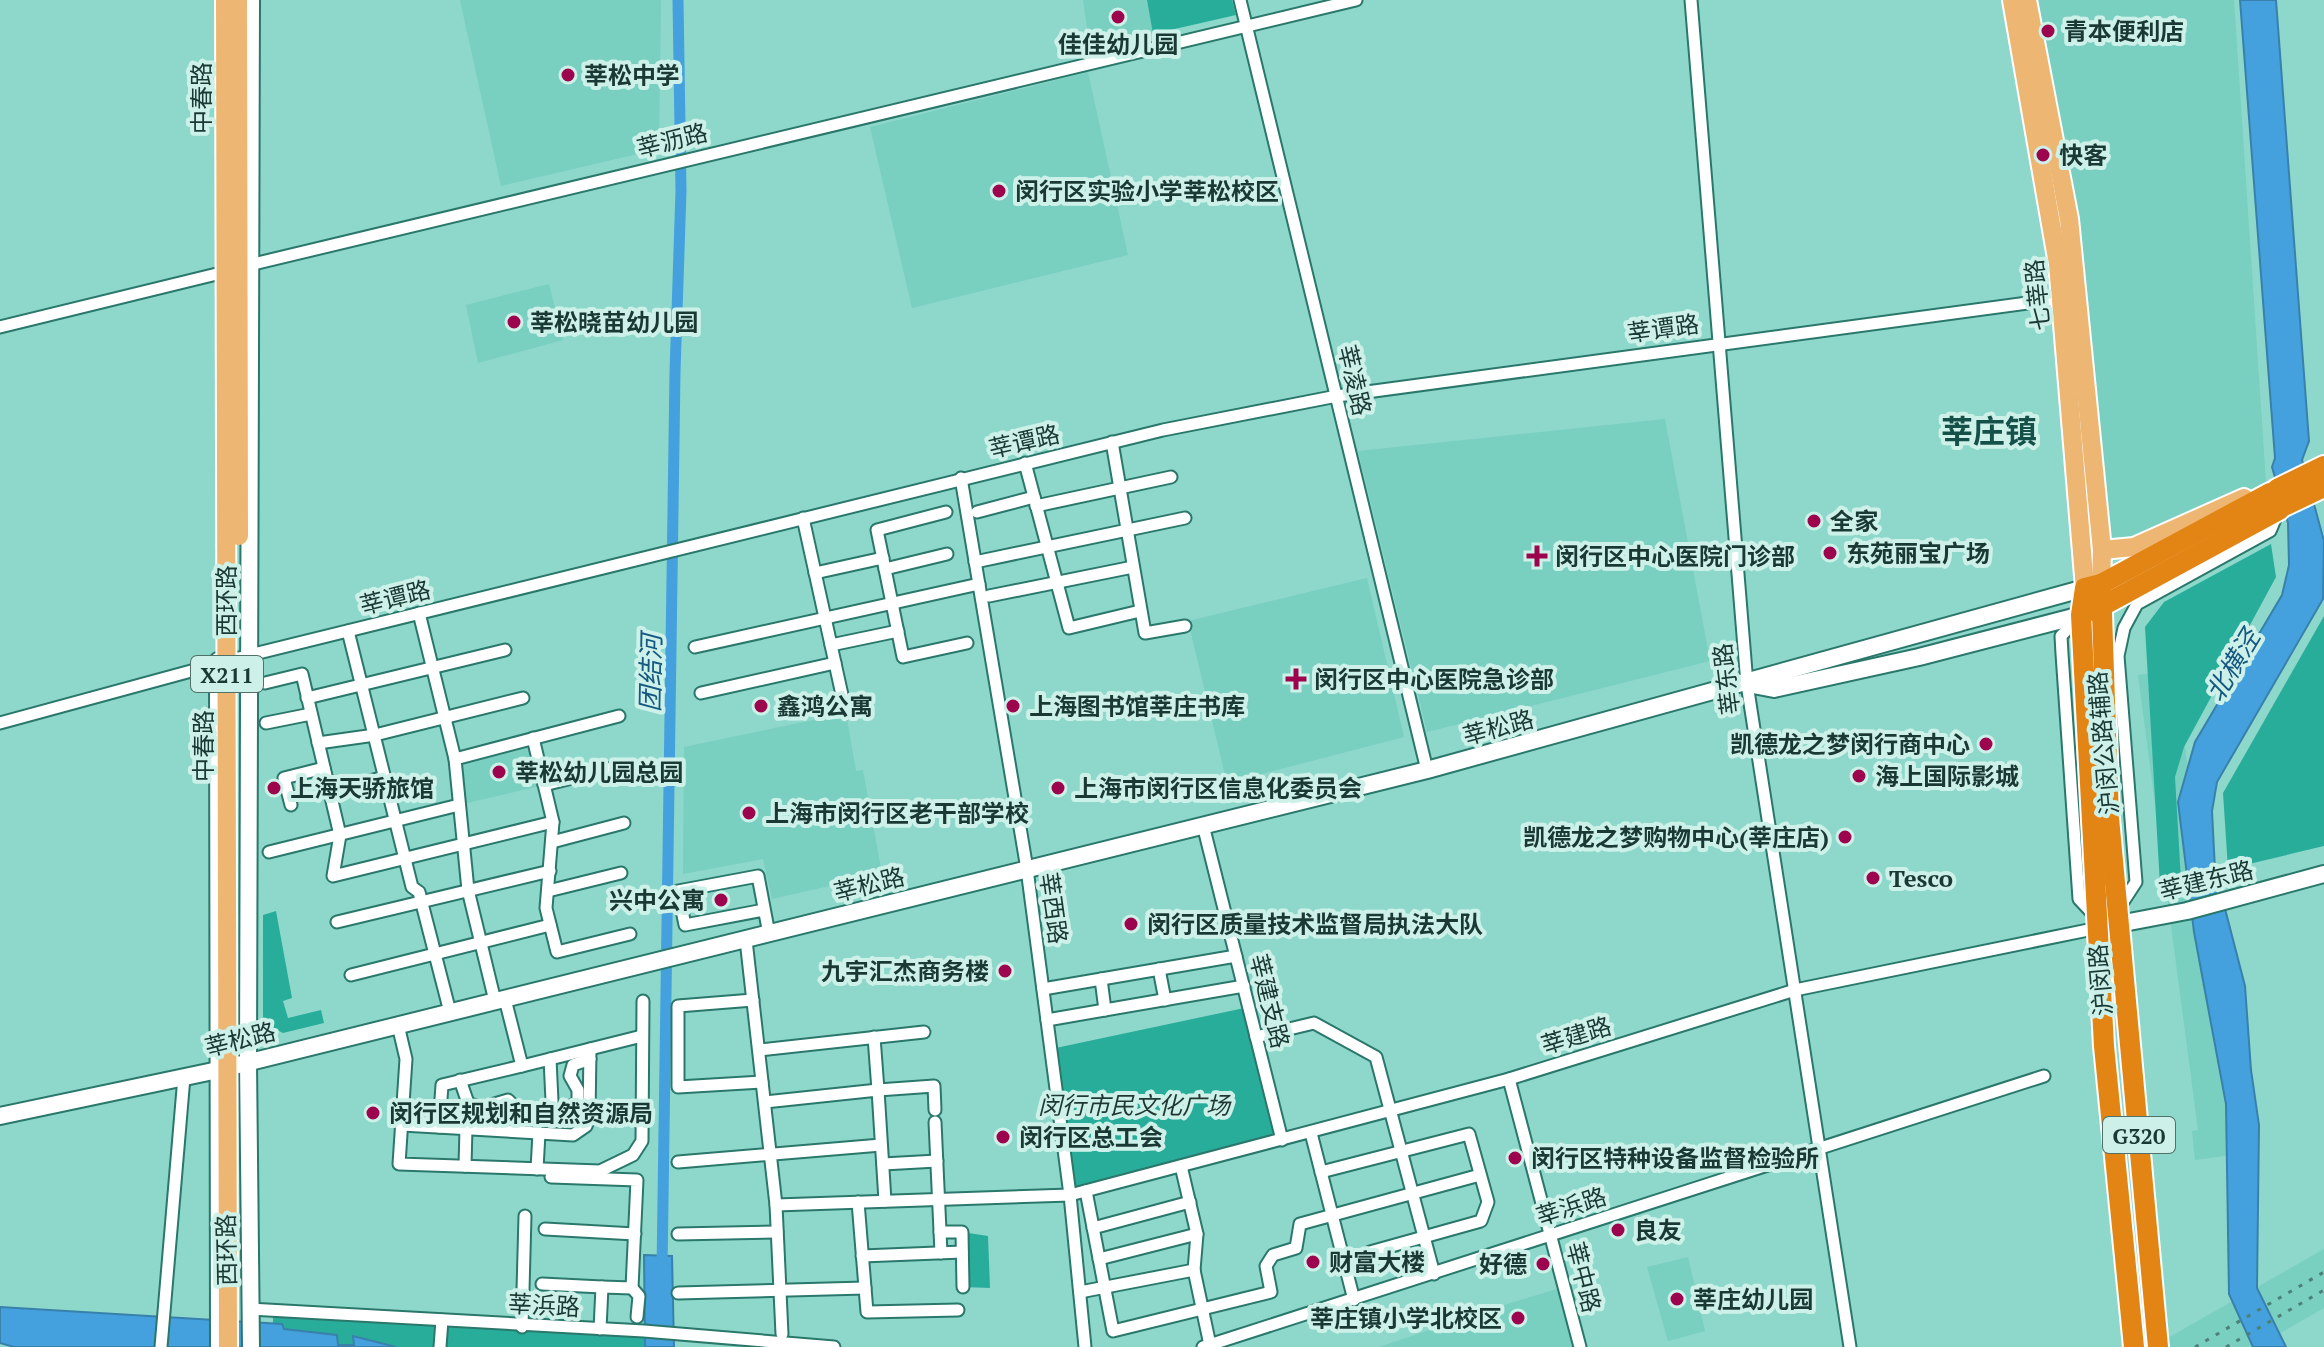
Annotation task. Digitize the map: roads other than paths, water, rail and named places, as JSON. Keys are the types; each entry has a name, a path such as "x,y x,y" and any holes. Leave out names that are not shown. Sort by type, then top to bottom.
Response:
{"highway":[{"path":"2081,615 2102,608 2202,549 2324,466"},
{"path":"2093,586 2277,500 2324,487"},
{"name":"沪闵路","path":"2093,586 2102,608 2109,818 2158,1347"},
{"name":"沪闵路","path":"2093,586 2081,615 2097,923 2104,1046 2134,1347"}],"main road":[{"name":"西环路","path":"218,0 219,1347"},
{"name":"中春路","path":"225,0 228,1347"},
{"name":"中春路","path":"238,0 240,1347"},
{"name":"西环路","path":"251,0 248,1062 251,1347"},
{"name":"七莘路","path":"2012,0 2069,297 2102,550 2093,586"},
{"name":"七莘路","path":"2027,0 2069,219 2069,297 2093,586"},
{"path":"2102,550 2123,551 2242,498 2277,500"},
{"name":"莘松路","path":"0,1116 218,1070 1427,770 2093,586"},
{"name":"莘松路","path":"1747,684 1774,689 1919,657 2081,615"},
{"name":"莘建东路","path":"2097,923 2120,916 2187,911 2324,874"}],"street":[{"name":"莘凌路","path":"1240,0 1427,770"},
{"name":"莘沥路","path":"0,327 661,165 1356,0"},
{"name":"莘东路","path":"1691,0 1747,684 1850,1347"},
{"name":"莘谭路","path":"0,723 218,663 1112,442 1337,396 1718,342 2069,297"},
{"path":"1112,442 1145,633 1185,626"},
{"path":"1025,463 1069,628 1140,611"},
{"path":"977,512 1171,477"},
{"name":"莘西路","path":"961,478 1027,869 1070,1195 1085,1347"},
{"name":"沪闵公路辅路","path":"2120,916 2136,882 2118,656 2124,628 2137,604 2270,531 2277,500"},
{"path":"946,512 877,530 903,657 967,643"},
{"path":"803,518 846,713"},
{"path":"975,562 1185,518"},
{"path":"815,573 947,554"},
{"path":"989,596 1133,567"},
{"path":"695,647 979,584"},
{"path":"419,613 455,759 468,890 481,942 522,1066"},
{"path":"348,631 412,887 421,901 450,1012"},
{"path":"831,645 898,631"},
{"path":"307,698 505,650"},
{"path":"701,693 835,663"},
{"path":"265,683 302,674 340,835 333,876 553,822"},
{"path":"318,743 375,735 523,698"},
{"path":"266,723 311,714"},
{"path":"455,759 619,716"},
{"path":"533,738 553,822 546,908 557,952 630,934"},
{"path":"544,785 616,767"},
{"path":"291,805 284,778 324,768"},
{"path":"330,791 385,777"},
{"path":"269,852 459,805"},
{"path":"552,842 624,823"},
{"name":"莘建支路","path":"1203,825 1282,1140"},
{"path":"337,922 550,871"},
{"path":"548,891 621,873"},
{"path":"764,910 685,925 678,891 758,876 769,934"},
{"name":"莘建路","path":"776,1205 1070,1195 1509,1079 1795,990 2097,923"},
{"path":"351,975 550,925"},
{"path":"746,940 776,1205 782,1334"},
{"path":"1043,989 1236,956"},
{"path":"1159,969 1165,1000"},
{"path":"1101,979 1105,1010"},
{"path":"1047,1020 1244,986"},
{"path":"753,1000 678,1006 678,1087 762,1082"},
{"path":"398,1025 406,1059 399,1164 600,1171 633,1155 642,1141 643,1001"},
{"path":"1256,1037 1314,1023 1376,1057 1434,1274"},
{"path":"759,1050 924,1032"},
{"path":"439,1127 442,1085 550,1059 590,1054 642,1036"},
{"path":"874,1037 885,1201"},
{"path":"460,1080 468,1103 481,1108 508,1100 517,1109 553,1117 578,1102 578,1090 570,1076 573,1065 590,1054"},
{"path":"402,1125 573,1135 586,1126 590,1054"},
{"path":"550,1059 554,1134"},
{"name":"莘浜路","path":"1207,1346 2044,1076"},
{"path":"161,1347 184,1077"},
{"name":"莘中路","path":"1509,1079 1580,1347"},
{"path":"765,1102 934,1086 941,1253"},
{"path":"465,1166 466,1128"},
{"path":"537,1169 539,1133"},
{"path":"1311,1133 1354,1300"},
{"path":"1321,1172 1469,1134 1488,1202 1481,1221 1370,1252"},
{"path":"678,1162 881,1145"},
{"path":"883,1164 937,1161"},
{"path":"1181,1166 1197,1234 1194,1270 1207,1346"},
{"path":"1086,1191 1113,1331 1271,1292 1266,1266 1273,1255 1296,1248 1300,1224 1480,1175"},
{"path":"551,1177 637,1180 632,1288 639,1296 637,1317"},
{"path":"858,1202 867,1312 958,1310"},
{"path":"1093,1228 1190,1202"},
{"path":"522,1327 525,1216"},
{"path":"545,1229 635,1234"},
{"path":"678,1234 777,1232"},
{"path":"940,1232 962,1232 963,1287"},
{"path":"1099,1259 1197,1234"},
{"path":"862,1256 962,1252"},
{"path":"1080,1292 1194,1270"},
{"path":"542,1284 632,1288"},
{"path":"600,1329 602,1287"},
{"path":"678,1293 865,1288"},
{"name":"莘浜路","path":"251,1312 644,1331 834,1347"},
{"path":"440,1347 442,1320"}],"water":[{"path":"2240,0 2276,0 2309,441 2302,460 2324,541 2323,599 2217,782 2212,811 2215,870 2245,986 2251,1070 2259,1125 2257,1288 2286,1347 2253,1347 2229,1294 2226,1104 2194,932 2178,802 2195,742 2282,595 2289,565 2288,523 2272,467 2275,458"},
{"path":"644,1255 672,1256 674,1347 645,1347"},
{"path":"0,1307 282,1324 284,1329 337,1335 338,1345 354,1345 353,1336 396,1347 14,1347 0,1343"}],"waterway":[{"name":"团结河","path":"662,1270 675,372 681,191 678,0"}],"railway":[{"path":"2195,1347 2324,1272"},
{"path":"2226,1347 2324,1290"}],"place":[{"name":"佳佳幼儿园","path":"1118,17"},
{"name":"青本便利店","path":"2048,31"},
{"name":"莘松中学","path":"568,75"},
{"name":"快客","path":"2043,155"},
{"name":"闵行区实验小学莘松校区","path":"999,191"},
{"name":"莘松晓苗幼儿园","path":"514,322"},
{"name":"全家","path":"1814,521"},
{"name":"东苑丽宝广场","path":"1830,553"},
{"name":"闵行区中心医院门诊部","path":"1537,556"},
{"name":"闵行区中心医院急诊部","path":"1296,679"},
{"name":"鑫鸿公寓","path":"761,706"},
{"name":"上海图书馆莘庄书库","path":"1013,706"},
{"name":"凯德龙之梦闵行商中心","path":"1986,744"},
{"name":"莘松幼儿园总园","path":"499,772"},
{"name":"海上国际影城","path":"1859,776"},
{"name":"上海天骄旅馆","path":"274,788"},
{"name":"上海市闵行区信息化委员会","path":"1058,788"},
{"name":"上海市闵行区老干部学校","path":"749,813"},
{"name":"凯德龙之梦购物中心(莘庄店)","path":"1845,837"},
{"name":"Tesco","path":"1873,878"},
{"name":"兴中公寓","path":"721,900"},
{"name":"闵行区质量技术监督局执法大队","path":"1131,924"},
{"name":"九宇汇杰商务楼","path":"1005,971"},
{"name":"闵行区规划和自然资源局","path":"373,1113"},
{"name":"闵行区总工会","path":"1003,1137"},
{"name":"闵行区特种设备监督检验所","path":"1515,1158"},
{"name":"良友","path":"1618,1230"},
{"name":"财富大楼","path":"1313,1262"},
{"name":"好德","path":"1543,1264"},
{"name":"莘庄幼儿园","path":"1677,1299"},
{"name":"莘庄镇小学北校区","path":"1518,1318"}],"district":[{"name":"莘庄镇","path":"1989,431"}],"water label":[{"name":"北横泾","path":"2232,665"}],"park label":[{"name":"闵行市民文化广场","path":"1134,1105"}]}
